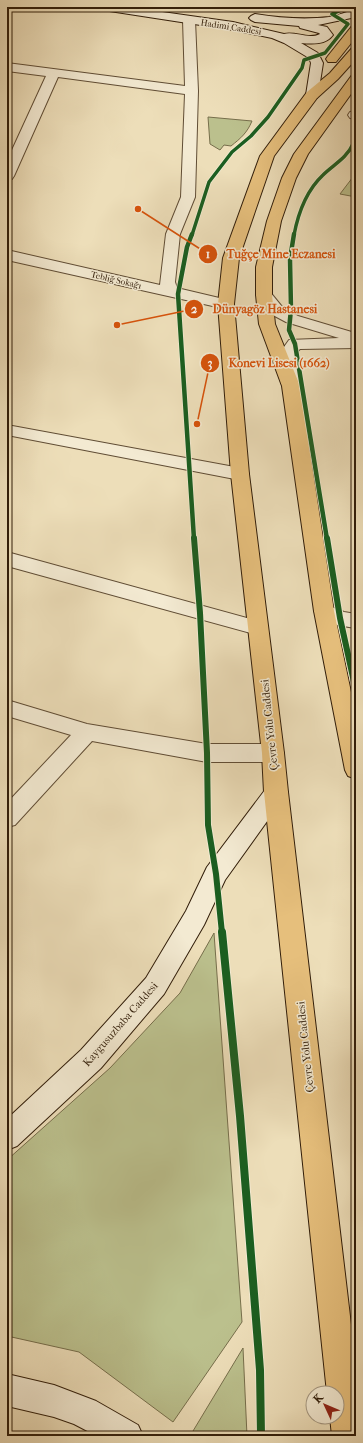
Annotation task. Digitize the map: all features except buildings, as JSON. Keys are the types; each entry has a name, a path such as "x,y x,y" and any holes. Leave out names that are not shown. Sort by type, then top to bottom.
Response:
{"highway":[{"path":"312,95 327,66 356,29"},
{"name":"Çevre Yolu Caddesi","path":"348,1436 276,792 273,753 240,474 226,304 231,258 267,156 312,95 334,76 356,51"},
{"path":"356,78 301,154 289,178 274,221 264,267 266,324 291,386 324,611 356,770"},
{"path":"341,99 356,86"}],"street":[{"name":"Hadimi Caddesi","path":"104,7 233,26 275,35 296,44 314,56 317,63 312,95"},
{"name":"Hadimi Caddesi","path":"224,13 286,22 328,22 356,14"},
{"path":"170,292 167,282 173,234 188,197 192,91 189,20"},
{"path":"275,35 310,40 320,39 327,35 326,32 318,27 286,22"},
{"path":"7,67 192,91"},
{"path":"7,176 54,73"},
{"name":"Tebliğ Sokağı","path":"7,255 226,304"},
{"path":"264,295 277,311 292,319 356,338"},
{"path":"291,386 287,354 295,344 356,343"},
{"path":"7,430 240,474"},
{"path":"7,559 258,628"},
{"path":"324,611 340,618 356,621"},
{"path":"7,708 87,732 207,753 273,753"},
{"path":"7,818 87,732"},
{"name":"Kaygusuzbaba Caddesi","path":"7,1137 90,1059 155,986 195,918 216,874 276,792"},
{"path":"7,1390 25,1392 83,1411 127,1436"}],"green space":[{"path":"208,117 252,121 246,132 238,140 231,146 224,145 220,150 210,144"},
{"path":"356,173 356,197 340,194"},
{"path":"214,933 242,1322 173,1422 79,1352 7,1336 7,1160 110,1068 180,993"},
{"path":"243,1348 247,1436 190,1436"}],"cycle path":[{"path":"261,1436 260,1370 240,1116 216,874 208,825 207,753 200,613 188,463 178,294 187,247 198,219 209,182 232,152 251,136 268,117 302,68 304,60 325,53 348,24 332,14 349,7"},
{"path":"356,114 354,140 350,150 315,183 306,197 295,228 290,259 291,309 289,330 295,344 340,618 356,691"}],"place":[{"name":"Tuğçe Mine Eczanesi","path":"138,209"},
{"name":"Dünyagöz Hastanesi","path":"117,325"},
{"name":"Konevi Lisesi (1662)","path":"197,424"}]}
